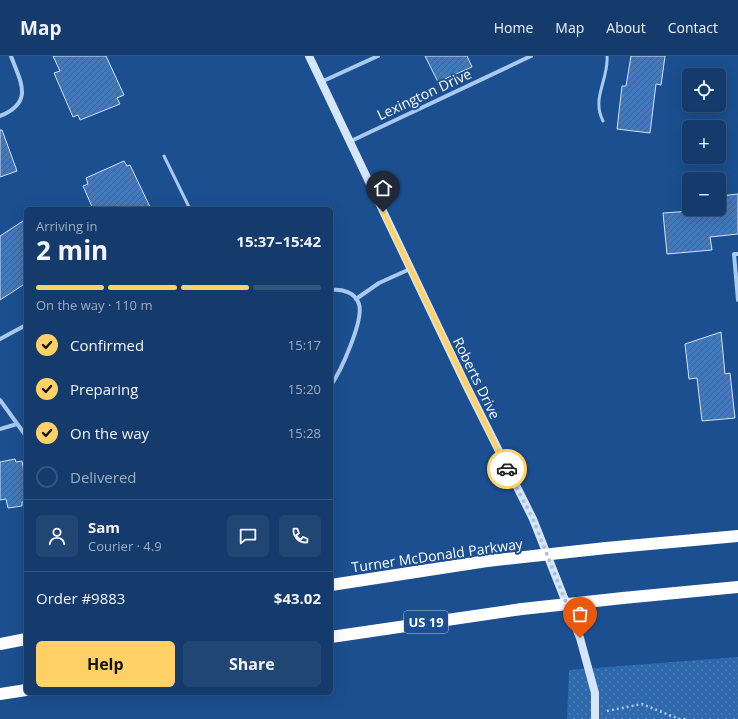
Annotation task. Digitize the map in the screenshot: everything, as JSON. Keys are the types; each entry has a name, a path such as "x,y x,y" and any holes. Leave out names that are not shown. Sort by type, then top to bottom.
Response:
{"highway":[{"name":"Turner McDonald Parkway","path":"333,585 486,561 738,536"},
{"name":"US 19","path":"333,637 522,608 738,587"},
{"path":"0,644 24,639"},
{"path":"0,694 24,690"}],"street":[{"path":"0,116 10,112 20,104 23,95 22,85 11,56"},
{"name":"Roberts Drive","path":"309,56 410,269 533,519 580,638 595,693 595,716"},
{"path":"321,82 378,56"},
{"name":"Lexington Drive","path":"349,142 531,56"},
{"path":"738,254 734,254 738,300"},
{"path":"356,298 379,283 410,269"},
{"path":"333,290 348,291 356,298 359,305 359,315 347,357 333,382"},
{"path":"0,338 24,326"},
{"path":"0,400 24,433"},
{"path":"0,429 18,424"}],"lane":[{"path":"603,121 598,113 598,102 607,56"},
{"path":"164,156 189,207"}],"path":[{"path":"595,716 642,704 679,718 687,719"}],"shaded area":[{"path":"738,657 738,719 567,719 569,670"}],"building":[{"path":"53,56 106,56 124,95 117,98 120,104 80,120 78,115 73,117 54,73 60,71"},
{"path":"425,56 467,56 472,67 438,82"},
{"path":"631,56 665,56 661,85 656,84 650,133 617,129 622,86 626,86"},
{"path":"0,130 2,130 17,171 0,177"},
{"path":"124,161 127,166 130,165 150,207 92,207 83,186 88,184 86,178"},
{"path":"738,194 738,234 710,237 712,250 667,254 663,213 682,212 682,216 726,216 726,195"},
{"path":"24,220 24,284 0,300 0,236"},
{"path":"721,332 725,374 730,373 735,418 702,421 697,378 689,379 685,344"},
{"path":"15,459 16,462 22,461 24,472 24,502 22,502 22,506 8,508 6,499 0,500 0,462"}],"way so far":[{"path":"507,469 533,519 580,638"}],"route":[{"path":"383,212 507,469"}]}
